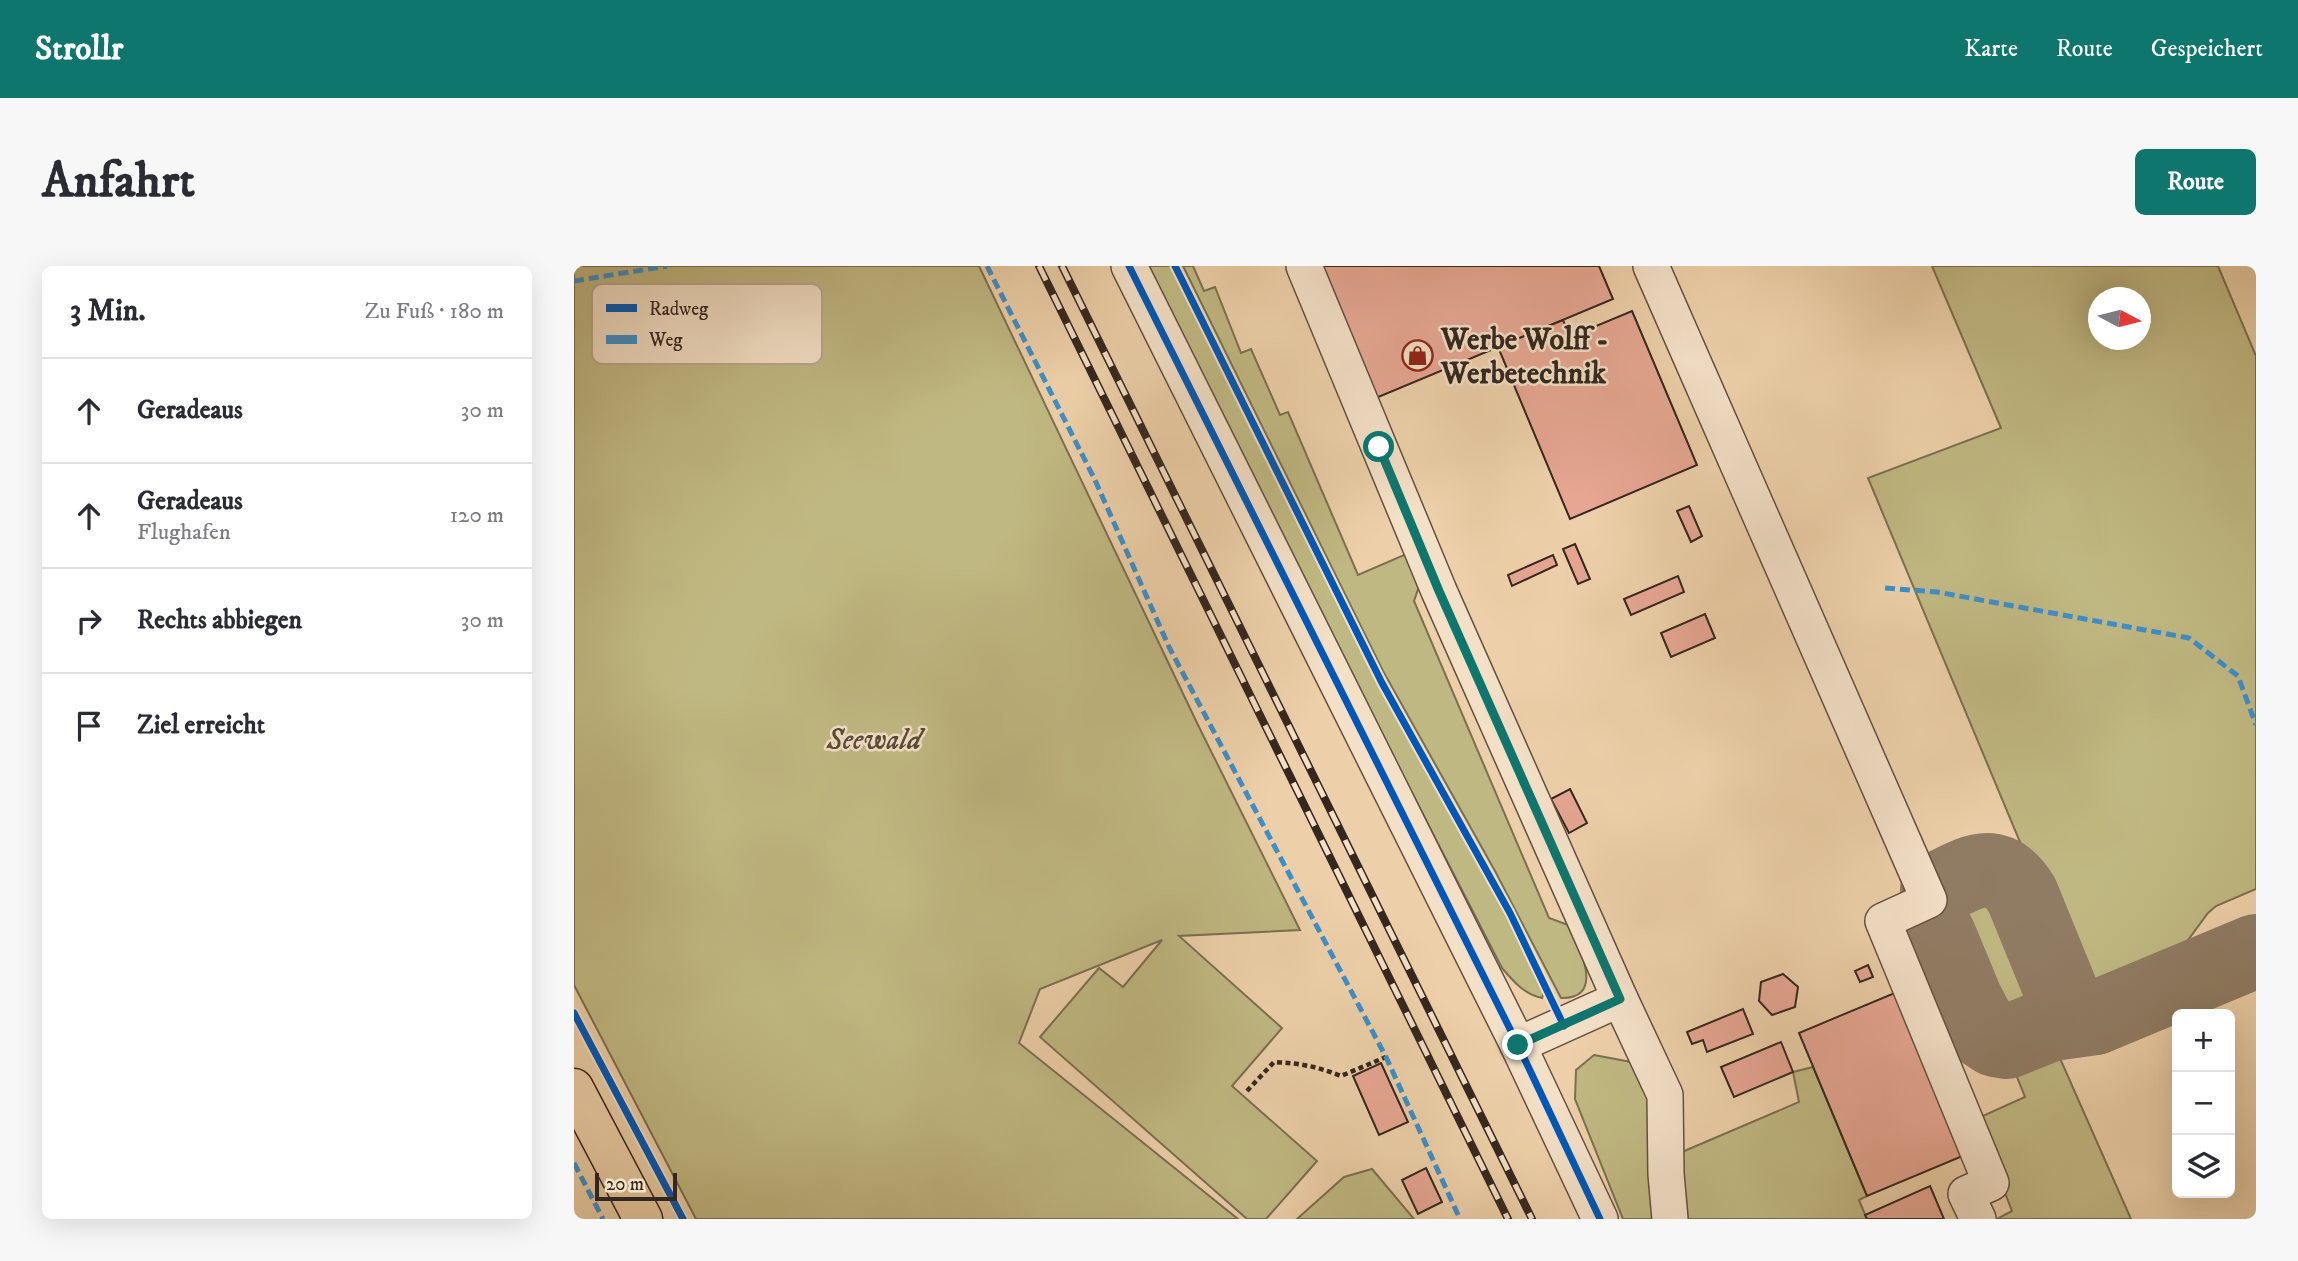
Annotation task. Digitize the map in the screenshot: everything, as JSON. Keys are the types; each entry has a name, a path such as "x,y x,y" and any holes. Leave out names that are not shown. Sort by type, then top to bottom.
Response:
{"main road":[{"path":"574,1088 643,1219"}],"street":[{"path":"1129,266 1518,1045 1600,1219"},
{"path":"1304,266 1421,548 1665,1095 1666,1174 1670,1219"},
{"path":"1651,266 1929,900 1883,921 1991,1183 1966,1194 1978,1219"},
{"path":"1518,1045 1620,999"}],"path":[{"path":"1247,1091 1274,1062 1297,1063 1342,1076 1386,1057"}],"green space":[{"name":"Seewald","path":"574,266 979,266 1198,725 1300,930 1179,936 1282,1028 1232,1086 1317,1161 1266,1219 1247,1219 1040,1037 1099,968 1123,987 1162,940 1040,989 1019,1043 1238,1219 696,1219 574,985"},
{"path":"1141,266 1172,266 1387,700 1493,887 1544,992 1542,998 1525,991 1502,968"},
{"path":"1183,266 1193,266 1204,291 1215,287 1241,353 1251,349 1280,415 1288,412 1358,575 1411,552 1422,578 1414,601 1549,918 1571,926 1579,947 1586,981 1583,990 1575,996 1561,998 1495,871 1383,671"},
{"path":"1932,266 2218,266 2256,356 2256,889 2216,906 2180,951 2083,993 1868,478 2001,428"},
{"path":"1981,882 1997,888 2039,995 2026,1012 2006,1020 1991,1013 1943,895"},
{"path":"2036,1047 2059,1056 2131,1219 1997,1219 2012,1211 1976,1119 2025,1097 2015,1072 2017,1056"},
{"path":"1594,1055 1631,1062 1649,1079 1661,1219 1623,1219 1575,1099 1576,1070"},
{"path":"1813,1067 1867,1196 1859,1200 1867,1219 1686,1219 1682,1152 1799,1102 1793,1072"},
{"path":"1372,1169 1414,1219 1297,1219 1344,1177"}],"building":[{"path":"1321,266 1599,266 1613,299 1376,398"},
{"path":"1632,311 1697,465 1570,519 1498,347 1563,320 1570,337"},
{"path":"1689,506 1702,536 1691,542 1677,511"},
{"path":"1575,544 1590,579 1578,584 1563,549"},
{"path":"1553,555 1557,565 1512,586 1508,575"},
{"path":"1678,576 1684,592 1631,615 1624,599"},
{"path":"1705,614 1715,638 1671,657 1661,633"},
{"path":"1570,789 1587,823 1569,833 1551,799"},
{"path":"1868,965 1873,977 1860,982 1855,971"},
{"path":"1783,974 1798,987 1795,1007 1772,1015 1759,1001 1761,982"},
{"path":"1897,992 1965,1155 1867,1196 1799,1033"},
{"path":"1743,1009 1753,1034 1707,1052 1703,1040 1692,1044 1687,1032"},
{"path":"1781,1042 1793,1072 1734,1097 1721,1067"},
{"path":"1381,1063 1408,1122 1379,1135 1353,1076"},
{"path":"1426,1168 1442,1202 1418,1214 1402,1180"},
{"path":"1930,1186 1944,1219 1867,1219 1865,1215"}],"taxiway":[{"path":"1937,889 1983,870 2003,874 2022,895 2066,1003 2078,1014 2095,1018"},
{"path":"1939,935 1966,1000 1983,1032 1995,1040 2007,1042 2052,1024 2095,1018 2256,951"}],"railway":[{"path":"1039,266 1508,1219"},
{"path":"1062,266 1532,1219"}],"marked path":[{"path":"574,281 667,266"},
{"path":"987,266 1095,480 1169,647 1386,1057 1460,1219"},
{"path":"1885,588 1937,592 2189,638 2238,676 2256,725"},
{"path":"574,1163 603,1219"}],"cycle path":[{"path":"1129,266 1518,1045 1600,1219"},
{"path":"1175,266 1382,683 1510,913 1564,1026"},
{"path":"574,1013 683,1219"}],"place":[{"name":"Werbe Wolff - Werbetechnik","path":"1418,356"}],"route":[{"path":"1379,447 1439,591 1620,999 1518,1045"}]}
